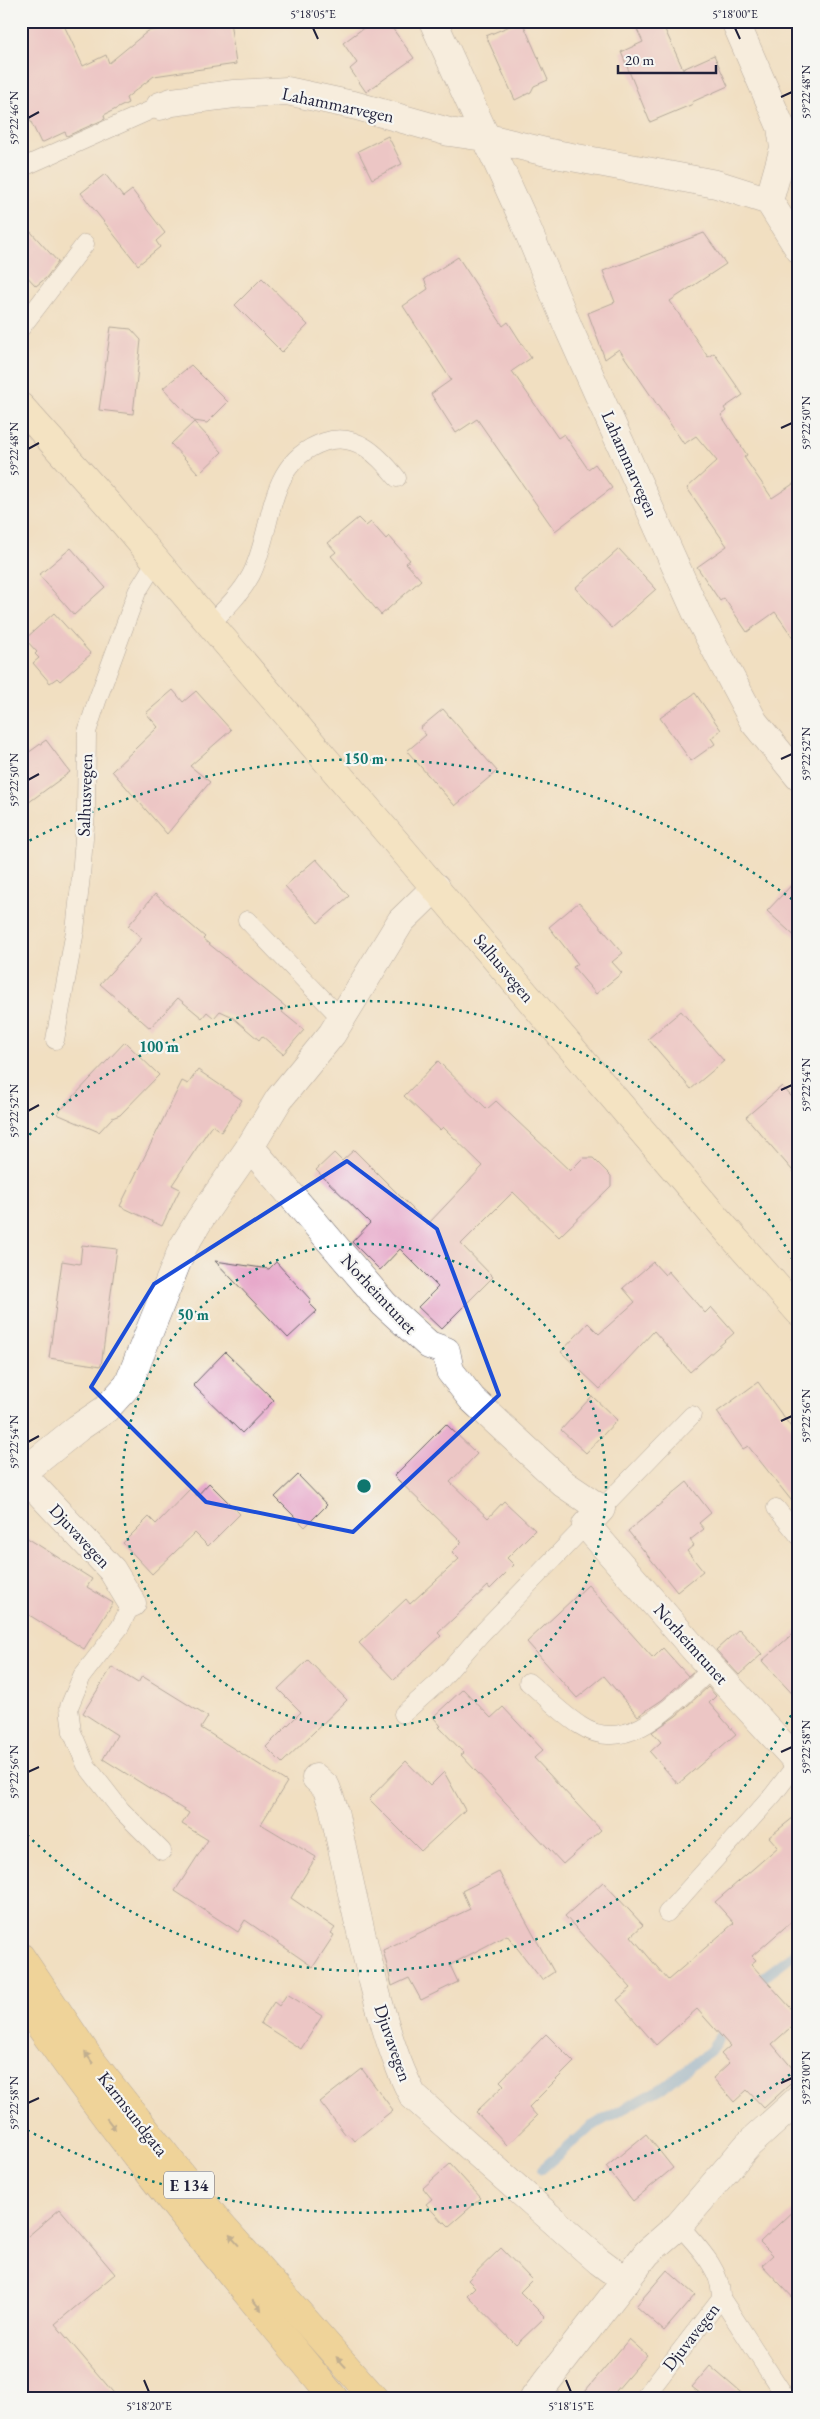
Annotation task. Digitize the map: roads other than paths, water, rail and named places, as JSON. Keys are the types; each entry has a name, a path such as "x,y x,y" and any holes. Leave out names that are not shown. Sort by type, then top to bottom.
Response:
{"highway":[{"name":"Karmsundgata","path":"21,1957 90,2059 220,2224 374,2398"},
{"name":"Karmsundgata","path":"21,1999 70,2072 200,2236 334,2398"}],"main road":[{"name":"Salhusvegen","path":"21,407 156,561 436,887 712,1213 799,1312"}],"street":[{"name":"Lahammarvegen","path":"433,21 484,137 524,221 569,328 698,616 754,722 799,777"},
{"path":"735,21 781,127 784,148 769,201 799,249"},
{"name":"Lahammarvegen","path":"160,106 172,102 234,94 287,91 358,106 449,132 484,137 550,152 716,184 769,201"},
{"path":"22,1474 78,1428 106,1409 128,1385 184,1247 200,1219 250,1147 279,1099 332,1034 401,921 436,887"},
{"name":"Norheimtunet","path":"250,1147 384,1304 429,1345 446,1351 450,1371 472,1399 564,1484 594,1517 712,1669 798,1762"},
{"name":"Djuvavegen","path":"22,1474 112,1570 132,1604"},
{"name":"Djuvavegen","path":"316,1778 326,1787 332,1806 368,1964 390,2044 398,2068 413,2096 599,2261 626,2281"},
{"path":"534,2398 647,2254 679,2225 748,2145 799,2099"}],"lane":[{"path":"21,168 160,106"},
{"path":"21,328 85,244"},
{"path":"210,624 239,594 251,575 285,471 299,454 312,446 330,440 356,442 379,456 397,478"},
{"name":"Salhusvegen","path":"55,1040 75,931 81,876 86,813 87,732 137,592 156,561"},
{"path":"247,920 342,1019"},
{"path":"403,1714 439,1682 480,1635 692,1415"},
{"path":"776,1508 799,1536"},
{"path":"132,1604 120,1627 82,1676 69,1707 72,1732 86,1765 121,1810 162,1851"},
{"path":"528,1682 581,1726 600,1735 619,1736 646,1727 712,1669"},
{"name":"Norheimtunet","path":"667,1913 773,1795 798,1762"},
{"path":"679,2225 713,2268 721,2288 721,2298"},
{"name":"Djuvavegen","path":"644,2398 721,2298 786,2398"}],"waterway":[{"path":"756,1989 765,1976 799,1950"},
{"path":"542,2169 590,2127 662,2088 710,2051 728,2026"}]}
